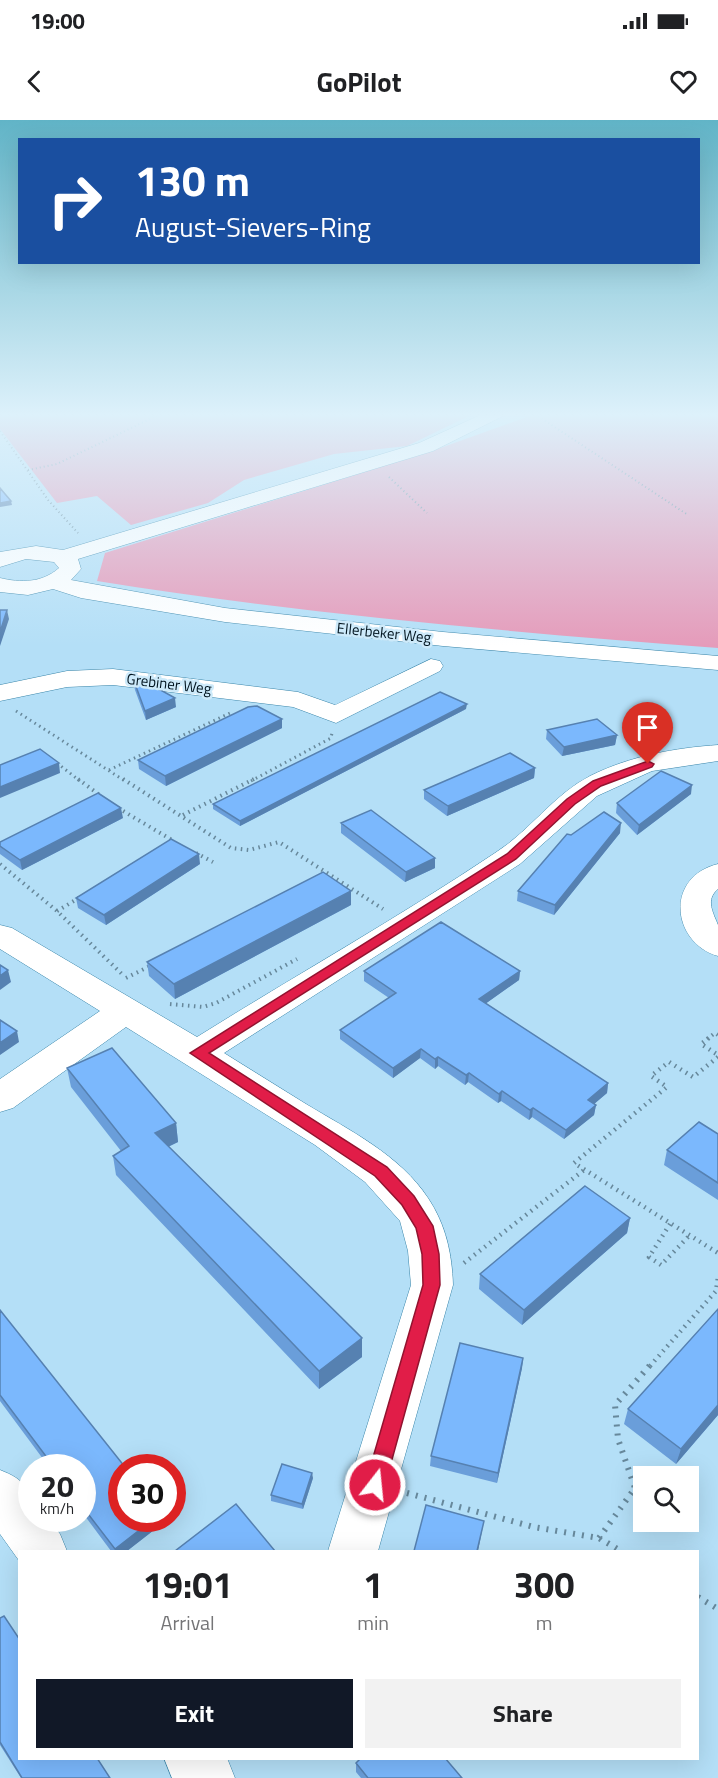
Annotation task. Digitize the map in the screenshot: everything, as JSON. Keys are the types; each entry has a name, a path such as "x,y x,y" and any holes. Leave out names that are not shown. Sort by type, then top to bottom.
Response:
{"street":[{"path":"63,557 282,490"},
{"path":"0,560 25,553 46,553 63,557 69,562 70,569 64,576 53,582 21,588 0,585"},
{"name":"Ellerbeker Weg","path":"53,582 81,591 225,615 443,639 718,663"},
{"path":"336,715 431,666"},
{"name":"Grebiner Weg","path":"5,700 67,678 113,677 298,700 336,715"},
{"path":"198,1053 512,856 571,802 597,783 630,769 666,759 718,753"},
{"path":"718,873 699,890 695,909 701,928 718,945"},
{"path":"0,935 136,994 198,1053 381,1172 408,1200 425,1226 431,1254 432,1285 375,1485 353,1550"},
{"path":"0,1098 136,994"},
{"path":"0,1493 41,1550"}],"path":[{"path":"42,490 93,547"},
{"path":"407,490 428,513"},
{"path":"651,490 688,515"},
{"path":"109,770 269,696"},
{"path":"5,700 231,848 249,850 279,842 405,923"},
{"path":"182,816 331,738 336,715"},
{"path":"50,758 101,796 182,846"},
{"path":"91,801 101,796"},
{"path":"163,846 172,840"},
{"path":"192,851 213,862"},
{"path":"0,864 57,911 136,994 183,1007 203,1007 216,1004 290,960 336,951 349,959"},
{"path":"317,879 327,873"},
{"path":"57,911 86,894"},
{"path":"136,994 158,962"},
{"path":"718,1035 715,1033 701,1044 718,1056 693,1077 669,1062 651,1076 667,1086 574,1163 718,1252"},
{"path":"432,1285 484,1250 584,1170"},
{"path":"670,1224 649,1257 661,1265 689,1236"},
{"path":"599,1538 635,1488 618,1439 615,1405 716,1291 718,1277"},
{"path":"375,1485 523,1525 599,1538 619,1550"},
{"path":"699,1598 718,1609"}],"shaded area":[{"path":"47,490 228,490 208,503 131,525 97,496 57,503"},
{"path":"306,490 718,490 718,648 407,621 174,593 97,581 105,553"}],"building":[{"path":"0,490 2,490 11,501 0,503"},
{"path":"0,610 7,610 0,632"},
{"path":"134,681 148,683 175,698 145,711"},
{"path":"440,692 467,704 240,821 213,804"},
{"path":"257,706 282,719 165,776 138,760 248,707"},
{"path":"597,719 617,735 564,747 547,730"},
{"path":"40,749 59,763 0,787 0,765"},
{"path":"510,753 535,768 448,806 424,790"},
{"path":"661,771 692,785 639,825 617,803"},
{"path":"98,793 121,808 20,860 0,846 0,842"},
{"path":"371,810 435,858 406,872 341,823"},
{"path":"604,812 621,823 555,905 518,891 567,834 571,835"},
{"path":"171,839 199,854 104,915 76,898"},
{"path":"323,872 351,891 174,984 147,962"},
{"path":"441,922 520,971 479,999 608,1083 588,1100 596,1105 566,1130 533,1108 530,1110 502,1091 499,1094 469,1073 466,1075 421,1049 393,1068 340,1030 396,993 364,971"},
{"path":"0,965 8,970 0,976"},
{"path":"0,1020 17,1031 0,1043"},
{"path":"112,1048 176,1123 155,1133 362,1338 319,1371 113,1156 129,1146 67,1068"},
{"path":"699,1122 718,1134 718,1183 667,1150"},
{"path":"585,1186 630,1218 524,1310 480,1274"},
{"path":"718,1309 718,1405 681,1449 628,1409"},
{"path":"0,1310 115,1454 108,1454 108,1532 137,1532 115,1549 96,1524 96,1454 44,1454 0,1395"},
{"path":"460,1343 523,1358 498,1473 431,1456"},
{"path":"282,1464 312,1473 302,1504 271,1495"},
{"path":"236,1504 274,1550 176,1550"},
{"path":"426,1505 484,1521 477,1550 414,1550"},
{"path":"4,1616 18,1637 18,1760 98,1760 110,1778 22,1778 0,1742 0,1618"},
{"path":"359,1760 447,1760 462,1778 368,1778 356,1763"}],"route":[{"path":"375,1485 432,1285 431,1254 425,1226 408,1200 381,1172 198,1053 512,856 571,802 597,783 648,764"}]}
